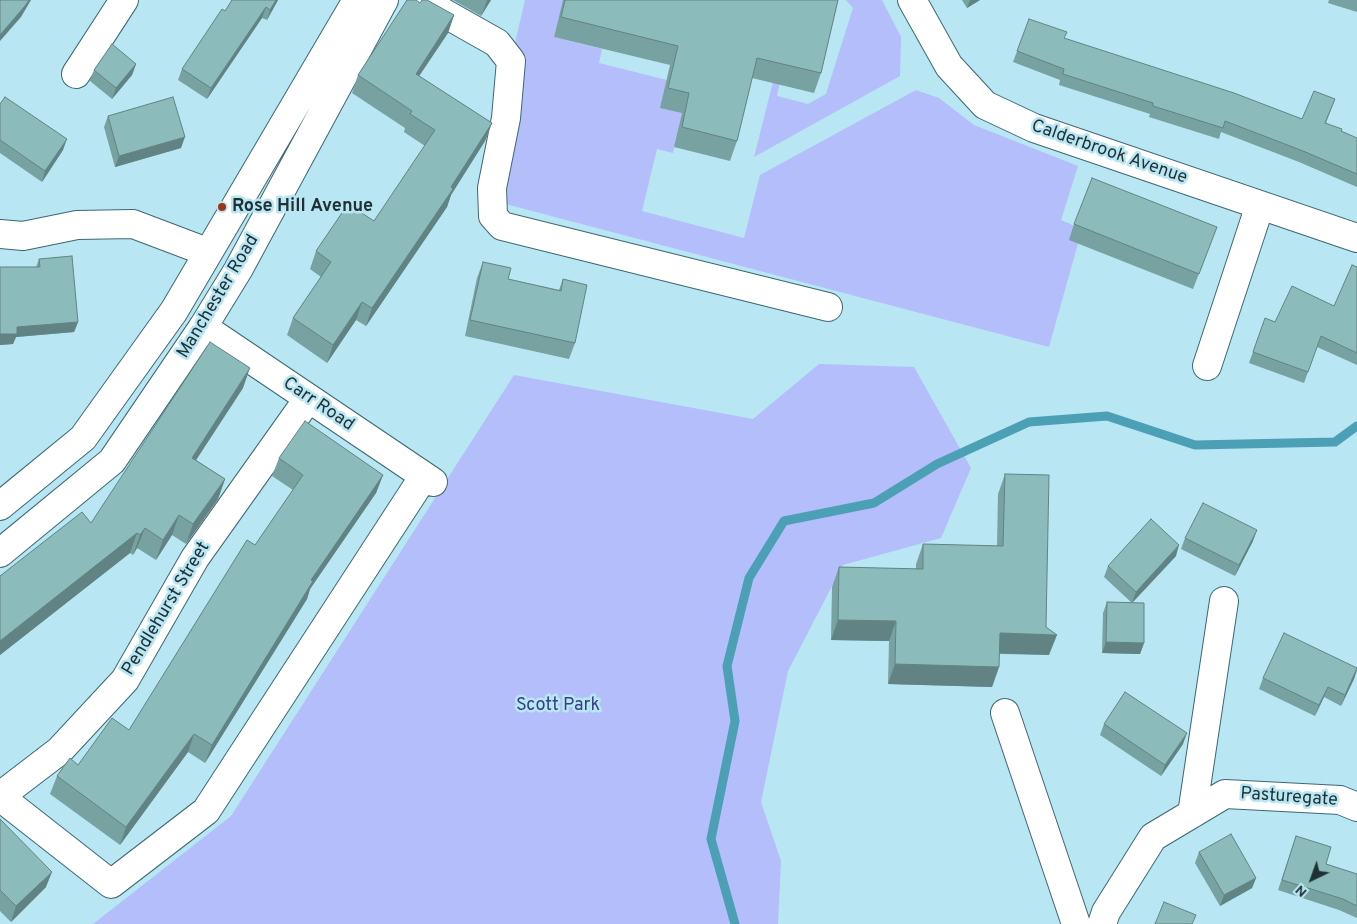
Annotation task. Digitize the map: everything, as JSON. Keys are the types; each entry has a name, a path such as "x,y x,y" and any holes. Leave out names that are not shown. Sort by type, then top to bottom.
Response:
{"street":[{"path":"76,74 124,0"},
{"name":"Manchester Road","path":"0,506 83,438 174,312 207,252 357,0"},
{"name":"Manchester Road","path":"0,553 112,461 203,327 238,270 384,0"},
{"path":"420,0 497,43 511,61 506,118 492,188 493,216 502,226 828,307"},
{"name":"Calderbrook Avenue","path":"912,0 948,66 986,105 1034,128 1357,238"},
{"path":"1208,366 1260,204"},
{"path":"0,234 23,236 77,225 133,224 207,252 238,270"},
{"name":"Carr Road","path":"0,796 111,884 206,811 429,479 203,327 174,312"},
{"name":"Pendlehurst Street","path":"0,796 59,751 125,680 195,558 308,399"},
{"path":"1192,814 1224,601"},
{"path":"1005,714 1076,924"},
{"name":"Pasturegate","path":"1102,924 1106,912 1153,837 1225,794 1340,800 1357,807"}],"green space":[{"path":"525,0 563,0 554,37 602,49 599,63 667,80 682,113 673,153 657,149 642,211 744,238 760,175 916,90 939,98 974,125 1078,166 1061,220 1082,229 1049,347 479,197"},
{"path":"846,0 882,0 901,37 900,76 754,157 775,74 781,76 777,96 808,104 826,94 853,8"},
{"name":"Scott Park","path":"819,364 914,367 971,468 941,538 843,565 788,671 761,802 781,861 778,924 93,924 231,816 514,375 753,419"}],"building":[{"path":"0,0 29,0 0,35"},
{"path":"232,0 276,0 270,10 266,7 211,88 182,69 222,9 225,11"},
{"path":"407,0 416,0 420,3 422,0 427,0 454,15 416,74 492,123 451,187 453,189 372,308 362,302 333,345 293,318 331,262 316,251 348,204 374,221 435,130 410,114 412,111 358,75"},
{"path":"565,0 838,0 821,73 757,58 737,141 682,127 689,93 668,88 678,46 561,17"},
{"path":"1029,19 1067,32 1064,38 1234,93 1302,119 1314,91 1335,99 1325,123 1342,129 1341,131 1357,138 1357,174 1225,121 1223,128 1153,106 1153,103 1063,74 1064,69 1017,51"},
{"path":"112,44 136,64 116,88 94,70"},
{"path":"5,97 67,139 45,171 0,140 0,104"},
{"path":"173,97 185,137 119,156 108,116"},
{"path":"1092,178 1217,227 1199,274 1074,224"},
{"path":"72,256 78,322 17,327 17,334 0,334 0,267 40,267 39,259"},
{"path":"483,262 511,268 508,279 561,291 563,279 587,285 575,343 470,320"},
{"path":"1352,265 1357,267 1357,353 1321,336 1308,372 1253,352 1265,318 1275,322 1292,286 1334,306"},
{"path":"210,342 250,368 192,458 225,479 193,524 179,515 163,540 145,528 140,535 137,533 0,641 0,576 82,512 91,523"},
{"path":"305,421 383,475 311,580 313,581 212,745 194,734 126,827 57,776 70,758 78,765 112,718 129,730 247,540 255,545 303,475 279,458"},
{"path":"1005,474 1049,475 1046,627 1057,635 1000,633 999,667 895,664 896,621 838,620 839,567 923,569 923,544 1003,546"},
{"path":"1203,503 1257,530 1239,565 1185,538"},
{"path":"1151,519 1179,545 1136,592 1108,566"},
{"path":"1107,602 1144,603 1144,643 1106,642"},
{"path":"1284,633 1357,668 1345,695 1328,687 1319,705 1263,678"},
{"path":"1125,692 1187,733 1165,765 1104,724"},
{"path":"0,819 52,872 16,906 0,890"},
{"path":"1231,834 1256,878 1224,895 1199,852"},
{"path":"1296,836 1331,847 1326,864 1357,874 1357,906 1343,899 1282,880"},
{"path":"1164,902 1196,915 1192,924 1155,924"}],"waterway":[{"path":"735,924 711,839 735,721 727,666 749,578 784,521 874,503 937,464 1029,422 1107,416 1195,445 1335,442 1357,426"}],"place":[{"name":"Rose Hill Avenue","path":"222,207"}]}
